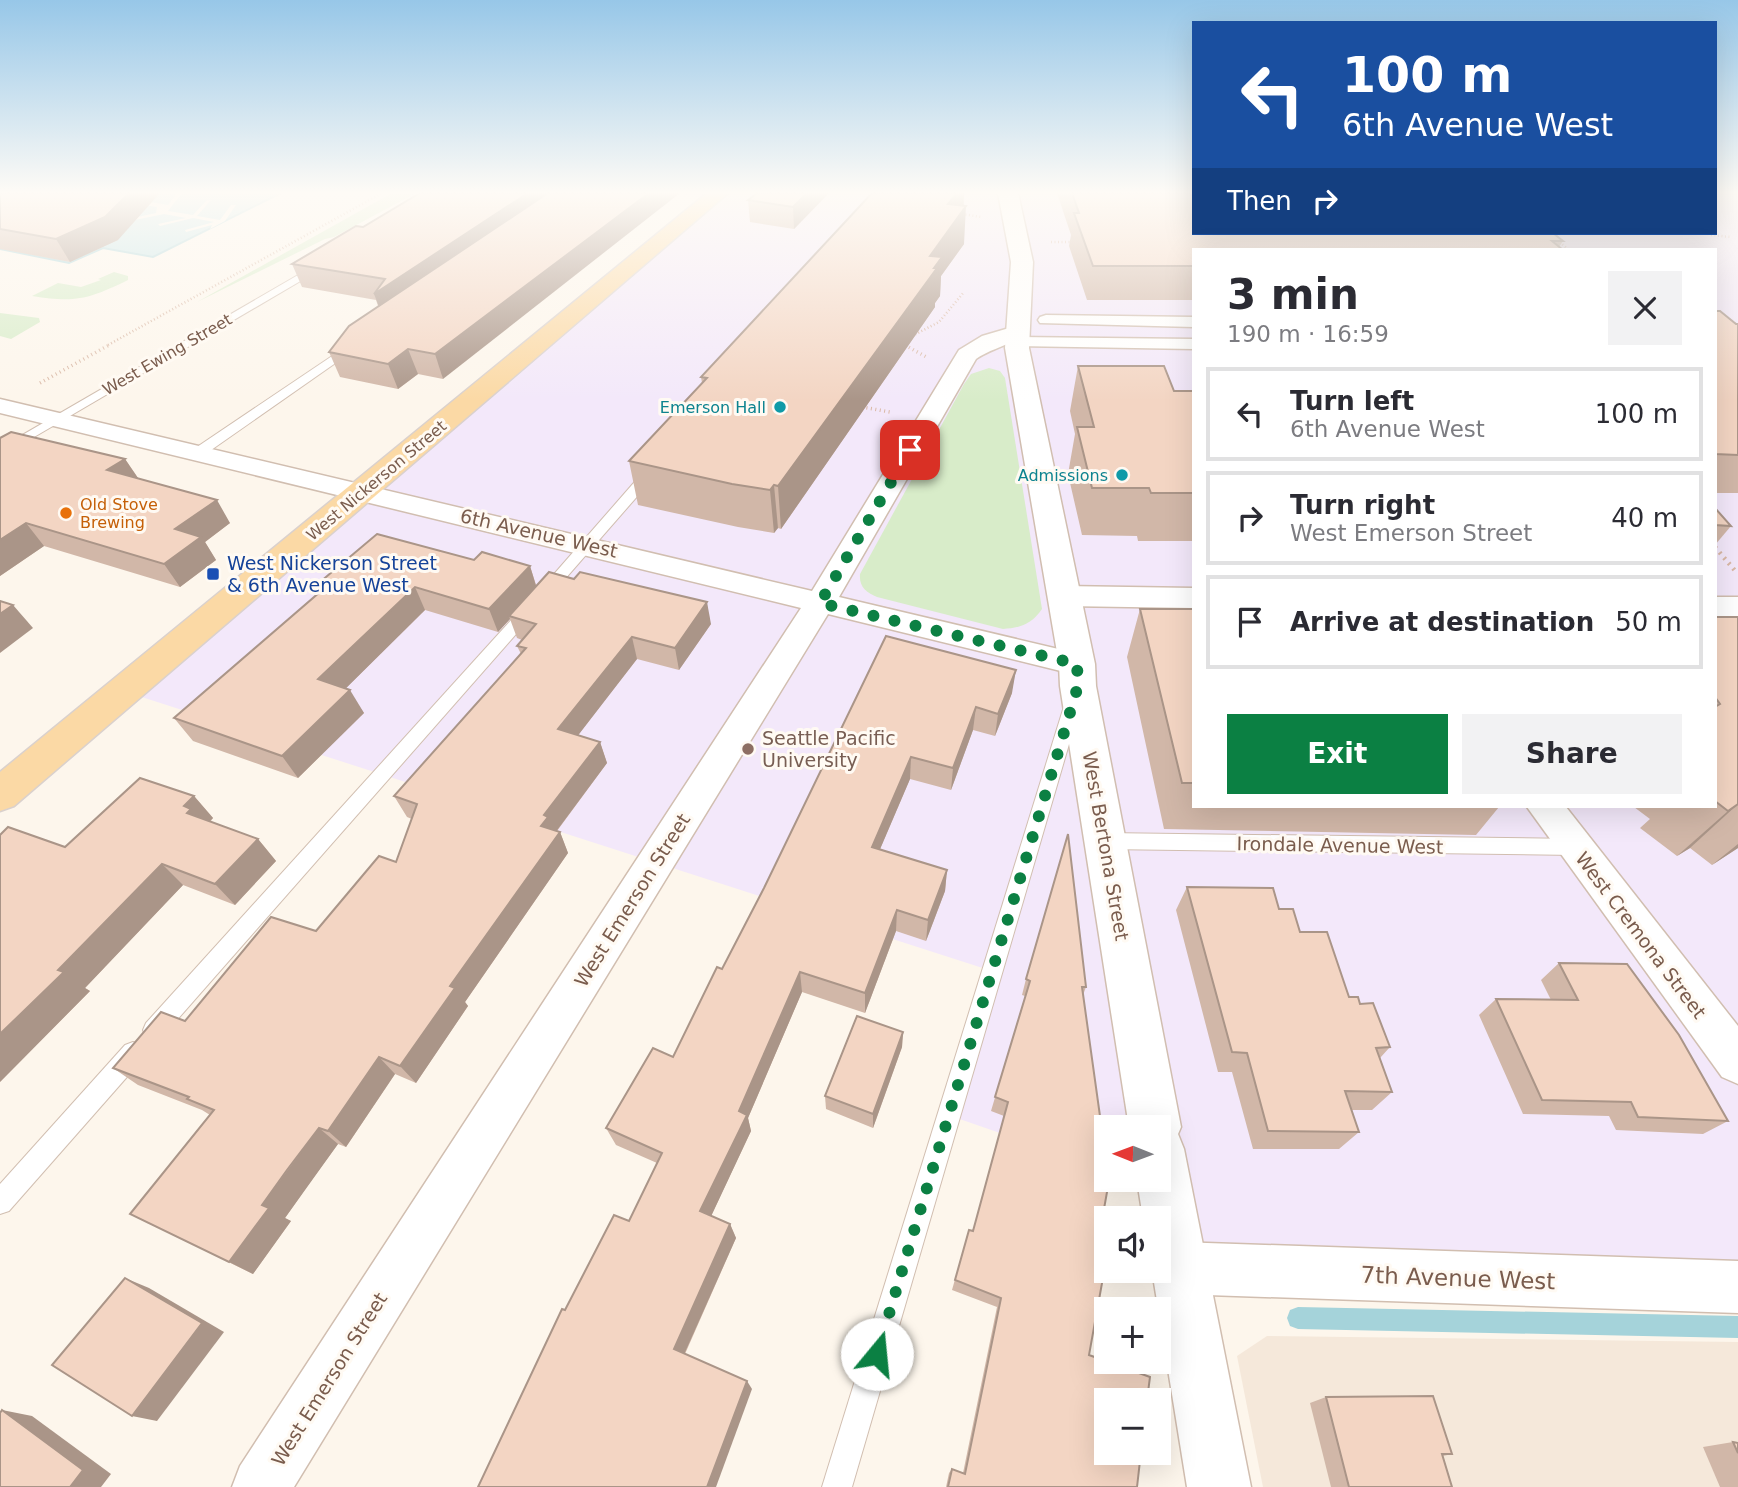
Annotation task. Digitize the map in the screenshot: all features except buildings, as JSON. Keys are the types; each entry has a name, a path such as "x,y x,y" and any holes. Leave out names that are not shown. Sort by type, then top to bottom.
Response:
{"main road":[{"name":"West Nickerson Street","path":"0,794 636,262"}],"street":[{"name":"West Bertona Street","path":"1022,262 1026,332 1063,596 1153,1115"},
{"path":"1026,332 1192,322"},
{"path":"1026,332 1192,344"},
{"name":"West Emerson Street","path":"261,1487 820,603 967,355 978,345 1026,332"},
{"name":"6th Avenue West","path":"0,406 588,544 820,603 1077,675"},
{"path":"1063,596 1192,598"},
{"path":"1717,607 1738,607"},
{"name":"West Cremona Street","path":"1546,808 1738,1062"},
{"path":"1165,1192 1219,1487"},
{"name":"7th Avenue West","path":"1178,1268 1738,1287"}],"lane":[{"name":"West Ewing Street","path":"0,453 324,262"},
{"path":"199,452 362,340"},
{"path":"0,1202 665,456"},
{"path":"837,1487 1077,675"},
{"name":"Irondale Avenue West","path":"1105,841 1575,847"}],"path":[{"path":"39,384 257,262"},
{"path":"932,360 901,342 939,321 964,292"},
{"path":"859,406 890,412"},
{"path":"1717,549 1738,573"}],"shaded area":[{"name":"Seattle Pacific University","path":"635,262 1192,262 1192,808 1717,808 1717,262 1738,262 1738,1287 1178,1268 1171,1206 1168,1206 1166,1192 1171,1192 1171,1115 1094,1115 1094,1166 948,1115 992,971 123,691"},
{"path":"1267,1336 1738,1342 1738,1487 1263,1487 1237,1356"}],"green space":[{"path":"268,262 277,262 197,302"},
{"path":"114,272 128,276 128,280 82,298 32,296 58,283 81,287"},
{"path":"0,313 39,318 40,322 11,339 0,336"},
{"path":"989,368 1000,371 1005,378 1042,609 1025,624 1003,629 877,597 864,588 860,579 860,574 964,384 971,374"}],"waterway":[{"path":"1298,1318 1738,1327"}],"place":[{"name":"Emerson Hall","path":"780,407"},
{"name":"Admissions","path":"1122,475"},
{"name":"Old Stove Brewing","path":"66,513"},
{"name":"West Nickerson Street & 6th Avenue West","path":"213,574"},
{"name":"Seattle Pacific University","path":"748,749"}],"route":[{"path":"877,1354 1078,686 1077,664 820,603 910,450"}]}
